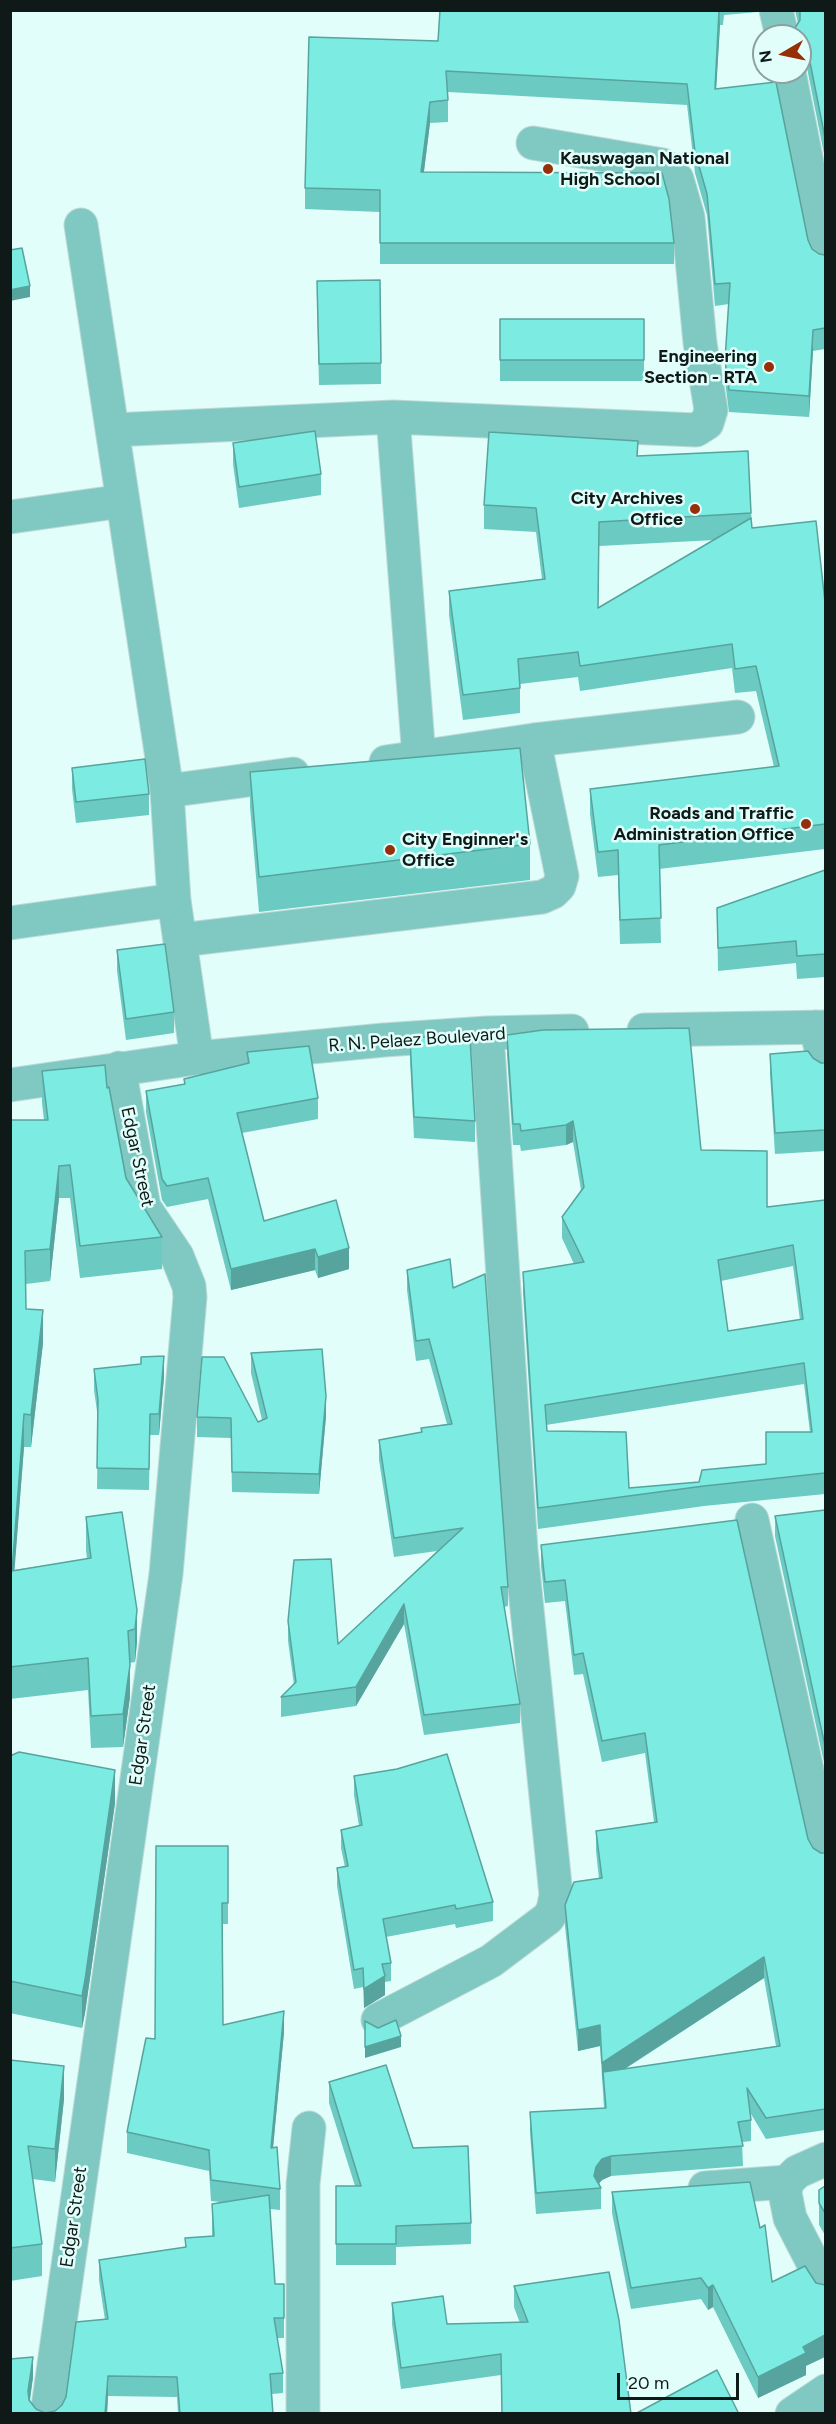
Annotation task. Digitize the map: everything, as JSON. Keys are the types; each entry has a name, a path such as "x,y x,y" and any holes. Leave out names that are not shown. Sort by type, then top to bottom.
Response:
{"street":[{"path":"791,84 825,258"},
{"path":"112,430 393,417 696,430 707,423 711,410 700,343 688,217 677,179 663,165 533,143"},
{"path":"81,225 167,791 174,900 197,1058"},
{"path":"393,417 419,758"},
{"path":"10,517 123,501"},
{"path":"362,765 534,740 738,717"},
{"path":"181,940 543,897 553,892 559,886 562,876 534,740"},
{"path":"167,791 327,770"},
{"path":"10,923 174,900"},
{"path":"820,1027 825,1066"},
{"name":"R. N. Pelaez Boulevard","path":"10,1085 197,1058 487,1033 820,1027"},
{"path":"378,2020 492,1961 548,1918 553,1910 556,1895 521,1550 487,1033"},
{"name":"Edgar Street","path":"47,2414 166,1574 190,1297 189,1286 177,1256 144,1207 119,1068"},
{"path":"717,1524 768,1518 825,1856"},
{"path":"521,1550 555,1546"},
{"path":"303,2414 303,2184 309,2128"},
{"path":"825,2159 797,2172 787,2182 785,2193 790,2218 825,2288"},
{"path":"671,2190 787,2182"},
{"path":"792,2414 825,2391"}],"building":[{"path":"440,10 719,10 715,89 776,84 808,240 812,249 825,255 825,328 813,330 809,396 729,390 725,360 730,283 715,284 707,194 695,152 687,84 446,71 448,100 430,102 421,172 662,173 669,199 674,243 380,243 380,190 305,188 309,37 438,41"},
{"path":"800,10 825,10 825,138 812,72 812,24 798,24"},
{"path":"22,248 30,286 10,290 10,250"},
{"path":"380,280 381,363 319,364 317,281"},
{"path":"500,319 644,319 644,360 500,360"},
{"path":"315,431 321,474 239,487 233,443"},
{"path":"489,432 638,441 637,456 748,451 751,513 599,522 598,608 751,518 752,528 816,521 825,602 825,824 659,845 661,918 620,920 618,850 598,852 590,789 779,766 756,666 735,669 732,644 580,666 578,652 518,659 520,688 463,695 449,591 545,579 536,508 484,505"},
{"path":"520,748 530,844 259,877 250,772"},
{"path":"145,759 149,794 76,802 72,768"},
{"path":"825,870 825,954 797,956 796,941 718,948 717,908"},
{"path":"165,944 174,1012 126,1019 117,950"},
{"path":"689,1028 701,1150 767,1151 767,1207 825,1200 825,1473 538,1508 523,1272 584,1262 562,1217 584,1187 573,1121 566,1125 521,1131 520,1124 513,1124 507,1035 543,1030","holes":["793,1245 803,1319 728,1331 718,1260","804,1363 812,1432 766,1432 766,1464 702,1470 699,1482 629,1488 626,1432 547,1431 545,1405"]},
{"path":"446,1034 470,1038 475,1121 414,1117 410,1039"},
{"path":"309,1046 318,1098 237,1113 264,1221 336,1200 349,1248 318,1257 315,1249 231,1269 208,1178 167,1186 162,1179 146,1091 185,1084 184,1079 249,1063 247,1052"},
{"path":"808,1051 813,1058 825,1063 825,1130 775,1133 770,1054"},
{"path":"105,1065 107,1088 109,1087 126,1178 162,1237 80,1246 70,1165 59,1166 50,1249 25,1251 26,1309 43,1310 31,1415 24,1414 12,1571 91,1558 86,1517 122,1512 137,1610 135,1629 128,1631 130,1665 123,1714 91,1716 88,1658 10,1667 10,1120 48,1120 42,1071"},
{"path":"450,1259 453,1288 485,1274 508,1587 501,1587 520,1704 424,1715 404,1604 356,1687 281,1697 296,1682 288,1621 294,1560 331,1559 338,1644 463,1528 394,1538 379,1440 422,1432 421,1428 452,1424 429,1339 416,1341 407,1270"},
{"path":"322,1349 326,1396 319,1474 232,1472 231,1418 197,1417 202,1357 224,1357 258,1422 267,1418 251,1353"},
{"path":"164,1356 159,1414 150,1414 149,1469 97,1468 98,1400 94,1369 141,1364 141,1357"},
{"path":"825,1510 825,1746 775,1516"},
{"path":"737,1520 808,1839 813,1848 825,1853 825,2109 766,2118 747,2088 751,2120 738,2122 743,2146 611,2156 602,2159 596,2167 594,2176 601,2188 536,2193 530,2112 606,2108 603,2072 780,2046 764,1957 602,2063 600,2025 578,2030 565,1905 574,1882 602,1878 596,1831 657,1822 645,1733 602,1741 583,1653 574,1655 565,1580 545,1582 541,1545"},
{"path":"19,1752 115,1770 82,1996 10,1981 10,1756"},
{"path":"447,1754 493,1902 456,1909 455,1905 383,1919 391,1963 382,1964 385,1976 364,1989 363,1968 354,1970 337,1868 348,1866 341,1830 362,1825 354,1776 397,1769"},
{"path":"156,1846 228,1846 228,1903 222,1903 223,2025 284,2011 271,2148 277,2147 280,2189 211,2180 209,2150 127,2132 146,2038 155,2039"},
{"path":"396,2020 401,2036 365,2047 365,2021 378,2028"},
{"path":"10,2060 64,2066 55,2149 28,2146 42,2244 10,2248"},
{"path":"386,2065 413,2148 468,2146 471,2223 396,2226 396,2244 336,2244 336,2186 361,2186 329,2082"},
{"path":"750,2182 760,2228 765,2225 772,2282 805,2266 816,2283 825,2285 825,2335 803,2347 806,2353 758,2377 713,2285 708,2288 701,2278 631,2288 612,2192"},
{"path":"825,2186 825,2213 819,2203 819,2190"},
{"path":"269,2195 275,2284 284,2284 284,2318 274,2318 283,2373 270,2374 273,2414 180,2414 177,2377 108,2376 105,2414 10,2414 10,2359 33,2357 28,2391 29,2400 36,2409 45,2413 55,2411 62,2405 66,2397 76,2322 108,2319 99,2260 186,2247 185,2238 214,2236 212,2204"},
{"path":"609,2272 619,2320 631,2414 502,2414 501,2354 401,2368 392,2303 443,2296 447,2324 528,2322 514,2286"},
{"path":"717,2370 739,2414 635,2414"}],"place":[{"name":"Kauswagan National High School","path":"548,169"},
{"name":"Engineering Section - RTA","path":"769,367"},
{"name":"City Archives Office","path":"695,509"},
{"name":"Roads and Traffic Administration Office","path":"806,824"},
{"name":"City Enginner's Office","path":"390,850"}]}
